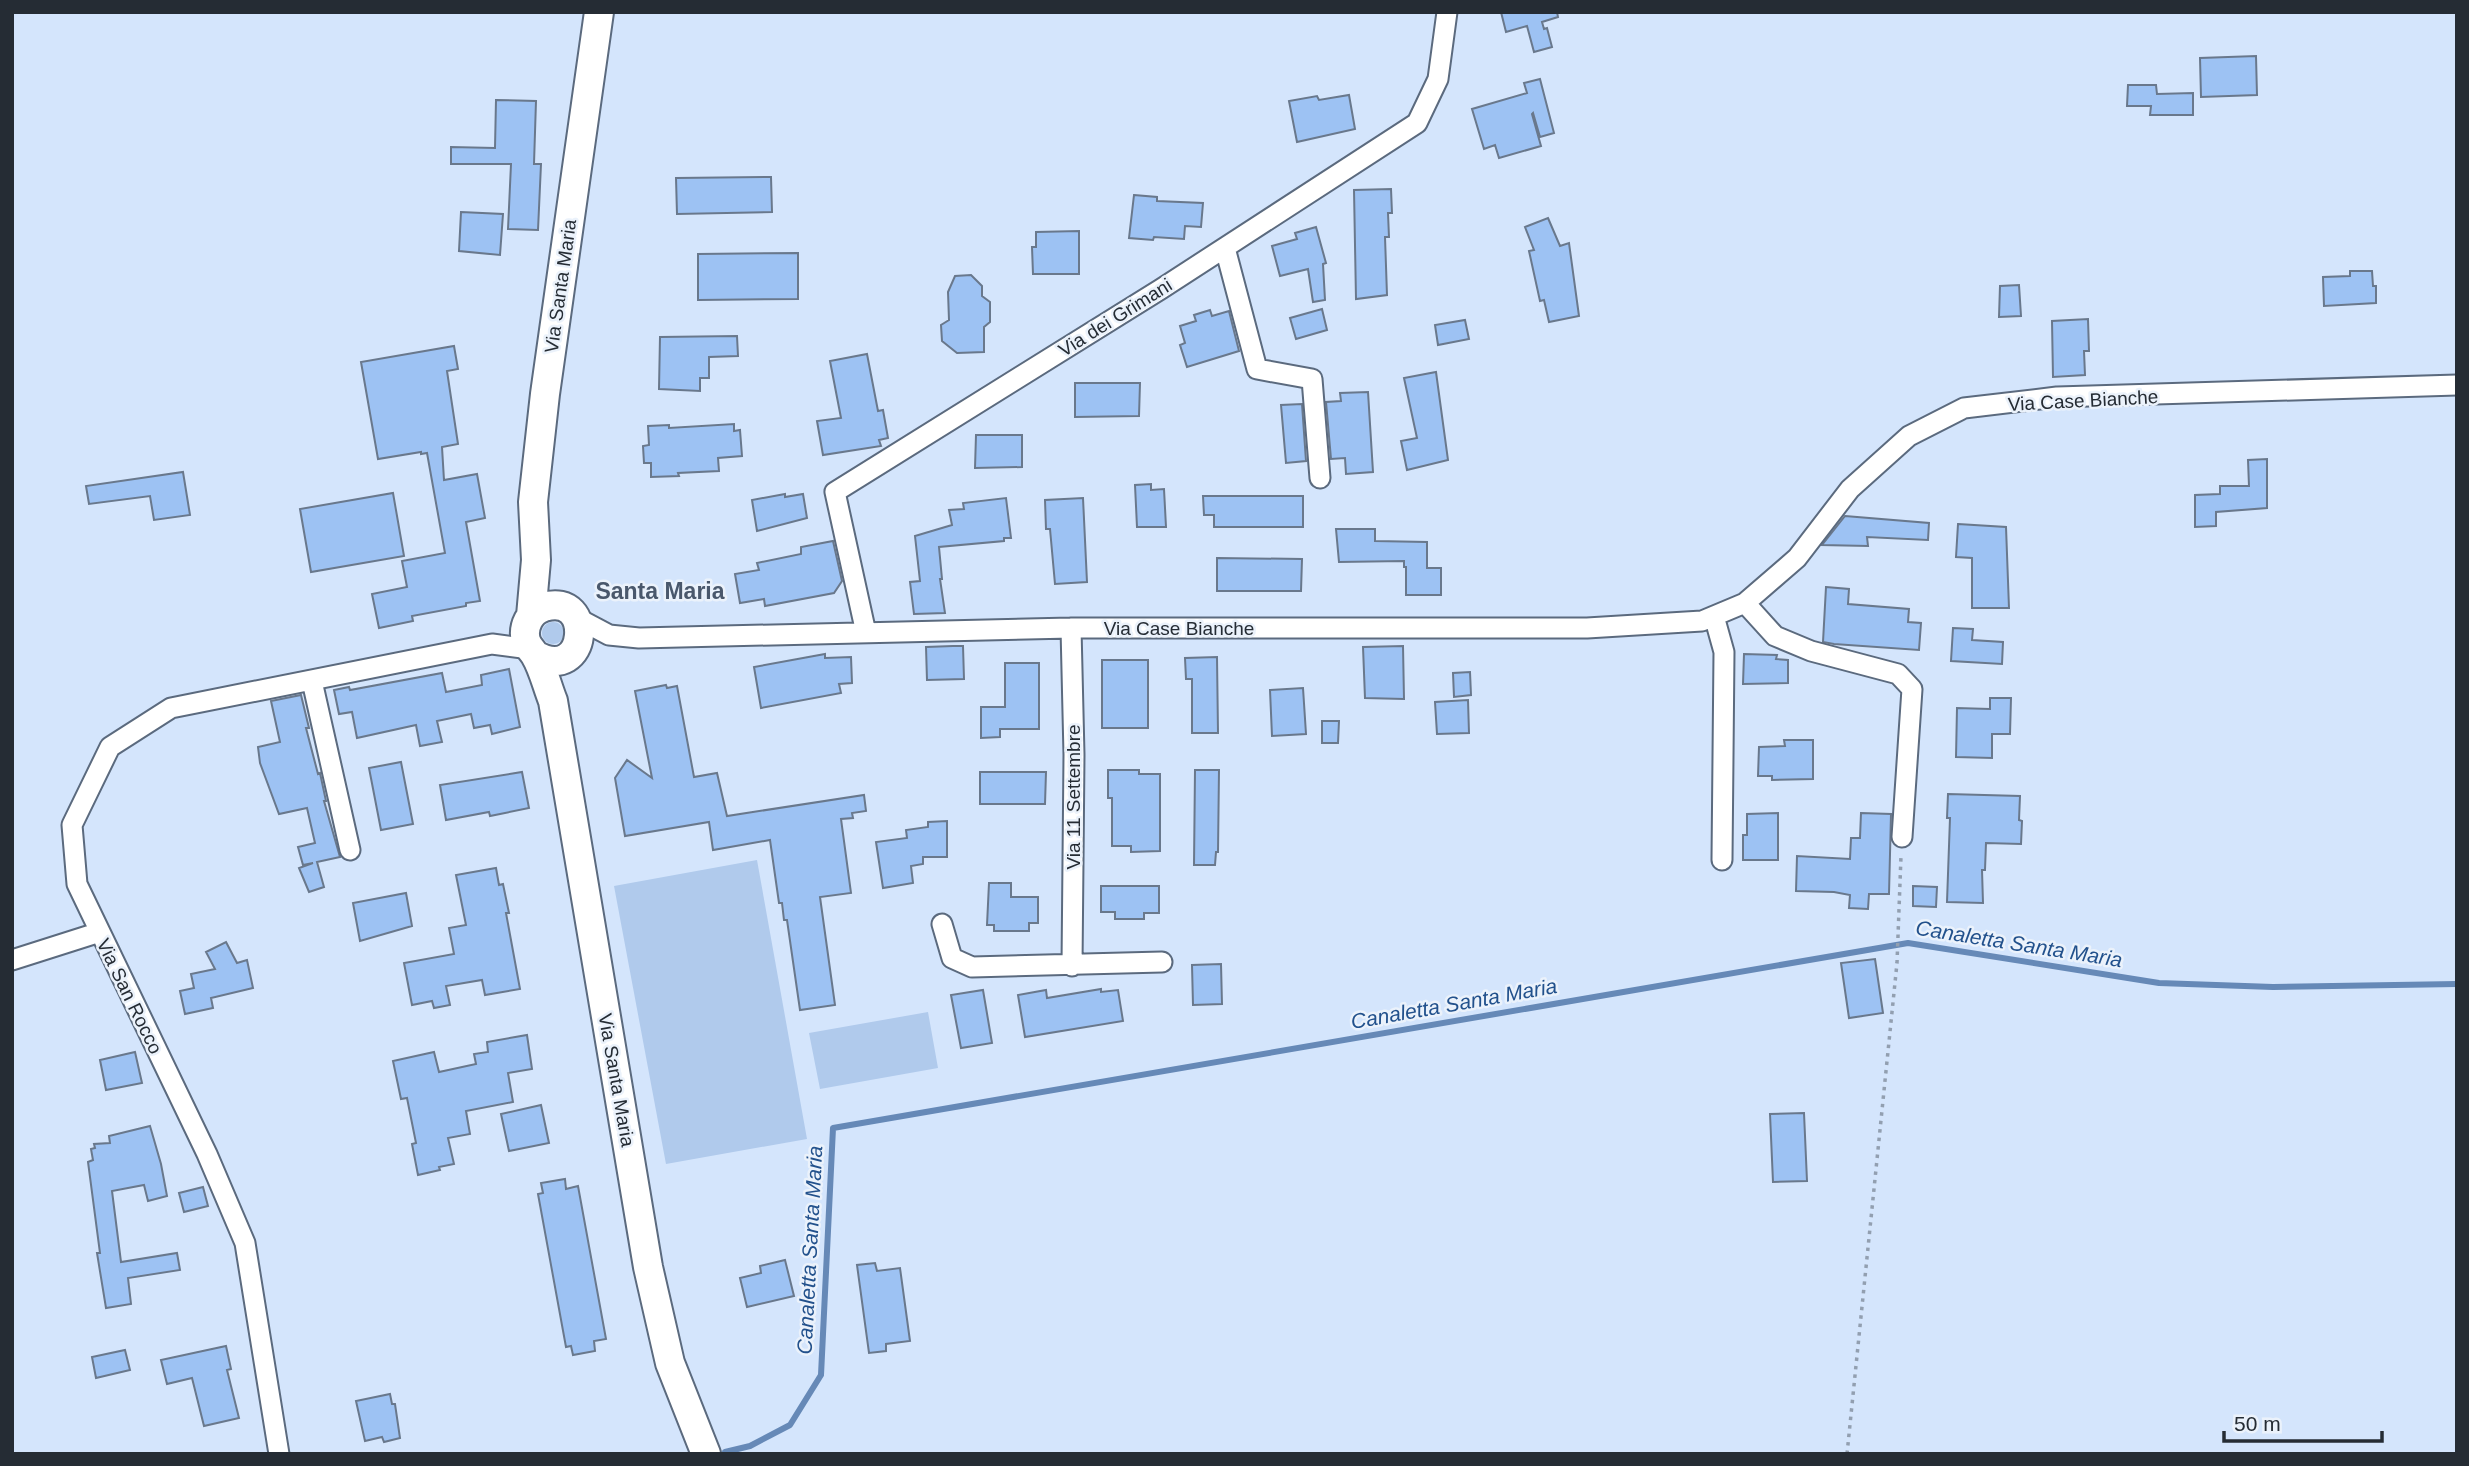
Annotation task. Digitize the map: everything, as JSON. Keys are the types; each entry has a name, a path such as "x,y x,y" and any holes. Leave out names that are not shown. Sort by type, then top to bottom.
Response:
{"main road":[{"name":"Via Santa Maria","path":"599,12 545,394 533,502 536,560 531,636 552,701 648,1267 670,1363 706,1454"},
{"name":"Via Santa Maria","path":"536,560 569,612 580,635 552,701"},
{"path":"569,612 546,606 531,636 550,661 571,654"}],"street":[{"name":"Via dei Grimani","path":"866,633 835,492 1225,248 1417,123 1438,79 1447,12"},
{"path":"1225,248 1257,369 1312,379 1320,478"},
{"name":"Via Case Bianche","path":"569,612 609,635 639,638 1071,628 1587,628 1702,621 1745,603 1797,558 1850,489 1909,436 1964,408 2057,397 2457,385"},
{"path":"1745,603 1775,636 1811,650 1898,674 1912,689 1902,837"},
{"path":"1714,617 1724,652 1722,860"},
{"name":"Via 11 Settembre","path":"1071,628 1074,755 1072,966"},
{"path":"571,654 609,635"},
{"name":"Via San Rocco","path":"279,1454 245,1243 207,1154 77,884 72,825 110,747 171,708 531,636"},
{"path":"312,681 350,850"},
{"path":"942,924 952,958 972,967 1162,962"},
{"path":"12,960 100,932"}],"path":[{"path":"1847,1454 1897,963 1902,837"}],"shaded area":[{"path":"553,622 561,625 564,633 561,641 553,644 545,641 542,633 545,625"},
{"path":"757,860 807,1139 666,1164 614,886"},
{"path":"928,1012 938,1068 820,1089 809,1033"}],"building":[{"path":"1501,12 1557,12 1558,17 1542,22 1544,29 1547,28 1552,47 1534,52 1527,26 1506,32"},
{"path":"2256,56 2257,95 2201,97 2200,58"},
{"path":"1540,79 1554,133 1540,137 1533,113 1541,146 1499,158 1495,145 1484,149 1472,109 1527,93 1524,83"},
{"path":"2128,85 2156,85 2157,94 2193,93 2193,115 2150,115 2151,106 2127,106"},
{"path":"1349,95 1355,129 1297,142 1289,101 1317,96 1319,100"},
{"path":"496,100 536,101 534,164 541,164 538,230 508,229 511,164 451,164 451,147 495,148"},
{"path":"771,177 772,212 677,214 676,178"},
{"path":"1391,189 1389,237 1385,237 1387,295 1356,299 1354,190"},
{"path":"1134,195 1157,197 1157,201 1203,203 1201,227 1185,226 1184,239 1129,238"},
{"path":"461,212 503,214 500,255 459,251"},
{"path":"1548,218 1560,246 1569,243 1579,316 1549,322 1544,300 1540,301 1529,251 1534,250 1525,227"},
{"path":"1316,227 1326,263 1323,264 1325,300 1313,302 1308,269 1280,276 1272,246 1297,239 1295,233"},
{"path":"1079,231 1079,274 1033,274 1032,247 1036,247 1036,232"},
{"path":"798,253 798,299 698,300 698,254"},
{"path":"2350,271 2372,271 2373,286 2376,286 2376,303 2324,306 2323,277 2350,276"},
{"path":"971,275 982,286 982,296 990,302 990,322 984,327 984,352 957,353 942,341 941,325 949,320 948,292 955,276"},
{"path":"2019,285 2021,316 1999,317 2000,286"},
{"path":"1322,309 1327,330 1296,339 1290,318"},
{"path":"1210,310 1212,316 1229,311 1239,351 1187,367 1180,345 1185,343 1180,326 1196,321 1194,315"},
{"path":"2088,319 2089,351 2084,351 2085,375 2053,377 2052,321"},
{"path":"1465,320 1469,339 1438,345 1435,325"},
{"path":"737,336 738,356 709,357 709,378 700,378 700,391 659,389 660,337"},
{"path":"454,346 458,369 447,371 458,444 442,447 444,480 477,474 485,518 466,522 480,601 412,616 413,621 379,628 372,594 407,587 402,561 445,553 427,453 378,459 361,362"},
{"path":"867,354 878,411 883,410 888,438 879,440 881,446 823,455 817,421 841,418 830,361"},
{"path":"1436,372 1448,460 1407,470 1401,441 1417,438 1404,378"},
{"path":"1075,383 1140,383 1139,416 1075,417"},
{"path":"1368,392 1373,472 1346,474 1345,458 1331,459 1326,402 1341,401 1340,393"},
{"path":"1302,404 1306,461 1286,463 1281,405"},
{"path":"734,424 734,431 740,430 742,456 718,458 719,471 651,477 651,463 644,463 643,446 649,445 648,426 669,425 669,428"},
{"path":"976,435 1022,435 1022,467 975,468"},
{"path":"2267,459 2267,508 2216,512 2216,526 2195,527 2195,495 2220,494 2220,486 2249,486 2248,460"},
{"path":"183,472 190,515 154,520 150,496 89,504 86,486"},
{"path":"1151,484 1151,490 1164,489 1166,527 1137,527 1135,485"},
{"path":"393,493 404,556 311,572 300,509"},
{"path":"785,494 785,497 803,494 807,518 757,531 752,500"},
{"path":"1203,496 1303,496 1303,527 1214,527 1214,515 1204,515"},
{"path":"1006,498 1011,538 1004,538 1004,541 939,547 945,613 914,614 910,582 920,581 915,536 952,525 949,510 964,509 963,503"},
{"path":"1083,498 1087,582 1055,584 1050,529 1046,529 1045,500"},
{"path":"1845,516 1929,523 1928,540 1867,537 1868,546 1822,545"},
{"path":"1958,524 2006,527 2009,608 1972,608 1972,558 1956,557"},
{"path":"1336,529 1375,529 1375,541 1427,542 1427,568 1441,568 1441,595 1406,595 1404,561 1339,562"},
{"path":"833,541 842,581 834,593 765,606 764,599 740,603 735,574 759,570 757,563 801,554 801,547"},
{"path":"1217,558 1302,559 1301,591 1217,591"},
{"path":"1826,587 1849,589 1848,604 1909,609 1908,622 1921,623 1919,650 1823,642"},
{"path":"1953,628 1973,629 1972,640 2003,642 2002,664 1951,661"},
{"path":"963,646 964,679 927,680 926,647"},
{"path":"1403,646 1404,699 1365,698 1363,647"},
{"path":"825,654 825,658 851,657 852,683 839,684 841,693 761,708 754,667"},
{"path":"1744,654 1777,655 1776,659 1788,660 1788,683 1743,684"},
{"path":"1217,657 1218,733 1192,733 1192,679 1186,679 1185,658"},
{"path":"1102,660 1148,660 1148,728 1102,728"},
{"path":"1005,663 1039,663 1039,729 1000,729 1000,737 981,738 981,707 1005,707"},
{"path":"509,669 520,727 492,734 490,725 474,728 471,714 437,721 442,742 420,746 416,725 357,738 352,712 339,714 334,690 349,687 350,690 442,673 446,692 482,685 481,675"},
{"path":"1470,672 1471,695 1454,697 1453,673"},
{"path":"666,685 667,688 677,686 694,777 717,773 727,816 864,795 866,811 852,813 853,818 841,819 851,893 820,897 835,1005 800,1010 787,920 784,920 782,903 779,903 770,840 713,850 709,822 625,836 615,778 627,760 652,778 635,691"},
{"path":"1303,688 1306,734 1272,736 1270,690"},
{"path":"301,695 309,728 306,728 340,857 317,862 324,887 309,892 299,868 313,863 303,865 298,847 315,843 307,808 279,814 260,763 258,747 280,742 271,701"},
{"path":"1990,698 2011,698 2010,734 1992,734 1992,758 1956,757 1957,708 1990,709"},
{"path":"1468,700 1469,733 1437,734 1435,702"},
{"path":"1322,721 1339,721 1338,743 1322,743"},
{"path":"1784,740 1813,740 1813,779 1772,780 1772,776 1758,776 1759,747 1785,746"},
{"path":"401,762 413,824 381,830 369,768"},
{"path":"1108,770 1139,770 1139,774 1160,774 1160,851 1131,852 1131,846 1112,846 1112,798 1108,798"},
{"path":"1195,770 1219,770 1218,852 1215,865 1194,865"},
{"path":"522,772 529,808 490,816 489,812 446,820 440,785"},
{"path":"980,772 1046,772 1045,804 980,804"},
{"path":"1948,794 2020,796 2021,844 1986,843 1985,870 1982,870 1983,903 1947,902 1950,818 1947,818"},
{"path":"1778,813 1778,860 1743,860 1743,835 1747,835 1747,814"},
{"path":"1861,813 1891,814 1889,894 1869,894 1868,909 1849,908 1850,895 1796,891 1797,856 1850,859 1851,838 1860,838"},
{"path":"947,821 947,857 923,857 923,864 911,866 913,883 883,888 876,842 907,838 906,830 928,827 928,822"},
{"path":"496,868 499,885 503,884 509,913 506,913 520,989 485,995 482,980 446,986 450,1005 434,1008 432,1001 412,1005 404,963 454,954 449,928 466,925 456,875"},
{"path":"989,883 1011,883 1011,897 1038,897 1038,923 1029,923 1029,931 994,931 994,925 987,925"},
{"path":"1101,886 1159,886 1159,913 1144,913 1144,919 1115,919 1115,912 1101,912"},
{"path":"1913,886 1937,887 1936,907 1913,906"},
{"path":"406,893 412,926 360,941 353,903"},
{"path":"226,942 237,963 247,960 253,988 211,998 213,1008 185,1014 180,991 194,988 191,974 215,969 206,952"},
{"path":"1875,959 1883,1013 1849,1018 1841,963"},
{"path":"1221,964 1222,1004 1193,1005 1192,965"},
{"path":"1101,989 1101,992 1118,990 1123,1021 1025,1037 1018,995 1046,990 1047,998"},
{"path":"983,990 992,1043 961,1048 951,995"},
{"path":"527,1035 532,1069 508,1073 513,1102 466,1111 470,1134 448,1138 454,1164 418,1175 412,1144 416,1143 407,1098 401,1099 393,1061 434,1052 439,1072 476,1064 474,1054 488,1052 487,1042"},
{"path":"135,1052 142,1083 106,1090 100,1060"},
{"path":"541,1105 549,1143 509,1151 501,1114"},
{"path":"1804,1113 1807,1181 1773,1182 1770,1114"},
{"path":"150,1126 167,1196 148,1201 144,1185 112,1191 121,1262 177,1253 180,1270 128,1278 131,1304 106,1308 97,1253 100,1253 88,1162 93,1160 91,1149 95,1148 94,1144 110,1143 109,1136"},
{"path":"565,1179 566,1189 578,1186 606,1339 594,1341 595,1351 573,1355 571,1346 566,1347 538,1194 543,1193 541,1183"},
{"path":"203,1187 208,1206 184,1212 179,1193"},
{"path":"785,1260 794,1296 747,1307 740,1278 761,1273 760,1266"},
{"path":"875,1263 877,1271 900,1268 910,1341 886,1344 886,1351 869,1353 857,1265"},
{"path":"226,1346 231,1369 227,1370 239,1418 204,1426 192,1378 167,1384 161,1360"},
{"path":"125,1350 130,1370 96,1378 92,1357"},
{"path":"390,1394 392,1404 395,1404 400,1438 384,1442 382,1437 365,1441 356,1401"}],"waterway":[{"name":"Canaletta Santa Maria","path":"725,1452 750,1446 790,1425 821,1375 833,1128 1908,943 2159,983 2273,987 2457,984"}],"district":[{"name":"Santa Maria","path":"660,591"}]}
